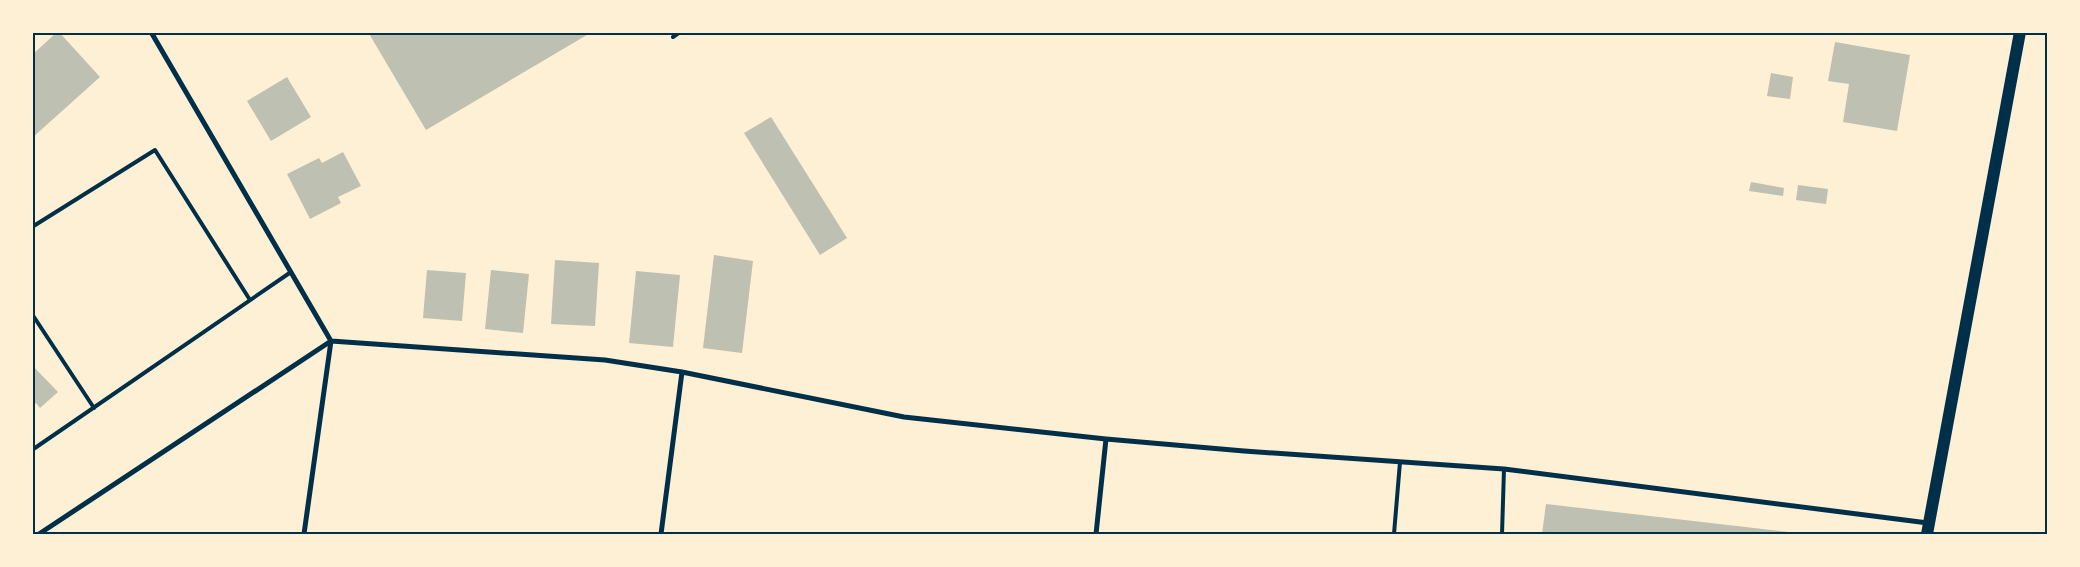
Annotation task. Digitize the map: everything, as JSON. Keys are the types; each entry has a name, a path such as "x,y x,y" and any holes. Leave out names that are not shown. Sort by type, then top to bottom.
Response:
{"main road":[{"path":"1928,529 2020,32"}],"street":[{"path":"151,32 332,342 304,534"},
{"path":"38,534 332,342 605,360 682,372 904,417 1106,439 1504,469 1928,529"},
{"path":"662,534 682,372"},
{"path":"1096,534 1106,439"}],"lane":[{"path":"674,37 680,32"},
{"path":"32,227 155,150 250,300"},
{"path":"32,450 291,272"},
{"path":"32,314 94,408"},
{"path":"1394,534 1400,462"},
{"path":"1502,534 1504,469"}],"building":[{"path":"57,32 100,77 32,138 32,55"},
{"path":"368,32 592,32 426,130"},
{"path":"1835,42 1910,55 1897,131 1843,122 1849,84 1828,81"},
{"path":"1771,73 1793,77 1790,99 1767,96"},
{"path":"287,77 311,117 271,141 247,101"},
{"path":"771,117 847,238 820,255 744,133"},
{"path":"343,152 361,186 338,197 341,203 310,219 287,174 319,158 322,163"},
{"path":"1751,182 1784,188 1783,196 1749,191"},
{"path":"1798,185 1828,189 1826,204 1796,200"},
{"path":"714,255 753,261 742,353 703,348"},
{"path":"555,260 599,263 595,326 551,324"},
{"path":"427,270 466,273 462,321 423,318"},
{"path":"491,270 529,274 523,333 485,329"},
{"path":"636,271 680,275 673,347 629,343"},
{"path":"32,365 58,392 40,408 36,403 32,407"},
{"path":"1546,504 1797,533 1797,534 1542,534"}]}
